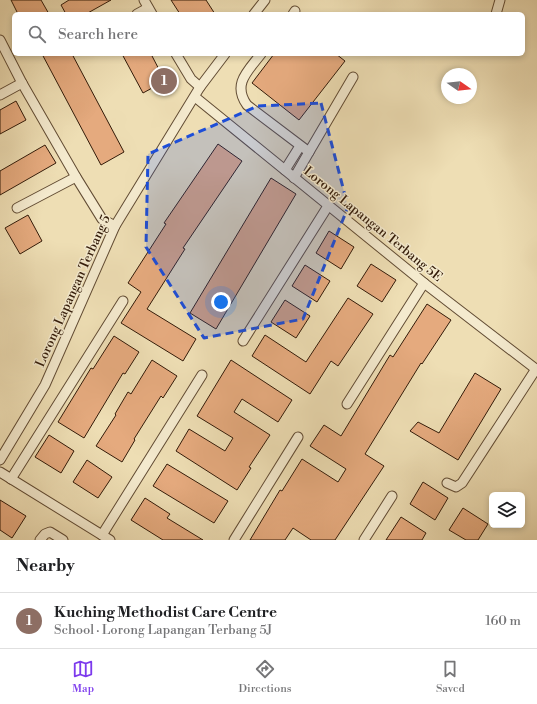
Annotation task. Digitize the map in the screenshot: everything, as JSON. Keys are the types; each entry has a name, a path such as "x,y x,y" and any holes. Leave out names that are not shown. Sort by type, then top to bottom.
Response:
{"street":[{"path":"256,12 265,0"},
{"path":"497,12 500,0"},
{"path":"0,40 22,83 76,177 102,219 115,226"},
{"path":"177,56 191,79 200,87"},
{"name":"Lorong Lapangan Terbang 5","path":"0,460 45,385 115,226 200,87 223,56"},
{"path":"260,56 243,78 240,88 243,99 247,105 309,152"},
{"path":"294,178 353,77"},
{"path":"0,94 22,83"},
{"name":"Lorong Lapangan Terbang 5E","path":"195,97 328,206 537,370"},
{"path":"284,170 300,146"},
{"path":"17,208 76,177"},
{"path":"243,341 328,206"},
{"path":"347,404 424,282"},
{"path":"11,479 123,301"},
{"path":"447,483 456,487 462,483 537,370"},
{"path":"0,472 106,537 202,375"},
{"path":"234,540 298,437"},
{"path":"364,540 392,496"},
{"path":"40,540 45,534 50,532 63,540"}],"highlighted area":[{"path":"321,103 348,207 303,319 204,338 146,247 148,154 258,106"}],"building":[{"path":"11,0 41,0 48,12 17,12"},
{"path":"69,0 111,0 90,12 65,12 61,5"},
{"path":"171,0 206,0 214,12 179,12"},
{"path":"43,56 73,56 124,152 101,165"},
{"path":"123,56 152,56 165,81 143,93"},
{"path":"272,56 339,56 345,61 299,120 252,83"},
{"path":"16,101 26,120 0,134 0,110"},
{"path":"218,144 242,161 183,248 185,249 147,309 196,339 183,361 121,323 141,292 128,283 166,224 164,223"},
{"path":"45,145 56,163 0,195 0,171"},
{"path":"271,178 296,194 216,329 190,313"},
{"path":"28,215 42,241 20,254 5,228"},
{"path":"329,231 354,247 341,269 316,253"},
{"path":"371,264 396,280 382,302 357,286"},
{"path":"305,265 330,281 317,302 292,286"},
{"path":"348,298 373,314 338,366 331,361 310,394 252,356 265,335 306,362"},
{"path":"285,300 310,316 296,338 271,322"},
{"path":"427,304 451,320 422,364 421,363 365,454 384,466 335,540 311,540 293,528 285,540 250,540 280,490 282,491 302,459 338,482 346,469 310,446 324,425 341,436 390,355 393,357"},
{"path":"114,336 139,352 125,374 123,373 84,438 58,422 91,368 93,369"},
{"path":"152,360 177,376 163,398 161,396 134,439 135,440 122,462 96,446 116,415 115,414 128,392 131,394"},
{"path":"231,360 292,400 278,422 242,399 234,412 270,435 249,467 251,468 237,490 176,451 189,429 225,451 233,438 197,416"},
{"path":"475,373 501,389 458,460 410,431 418,422 439,433"},
{"path":"49,435 74,451 61,473 35,457"},
{"path":"87,460 112,477 98,498 73,482"},
{"path":"167,464 228,501 214,523 153,486"},
{"path":"423,482 448,498 435,520 410,504"},
{"path":"145,498 170,514 167,518 203,540 163,540 131,520"},
{"path":"0,500 26,516 12,538 0,530"},
{"path":"463,508 488,524 478,540 466,540 449,530"},
{"path":"401,517 426,533 422,540 386,540"}],"place":[{"name":"Kuching Methodist Care Centre","path":"164,81"}]}
